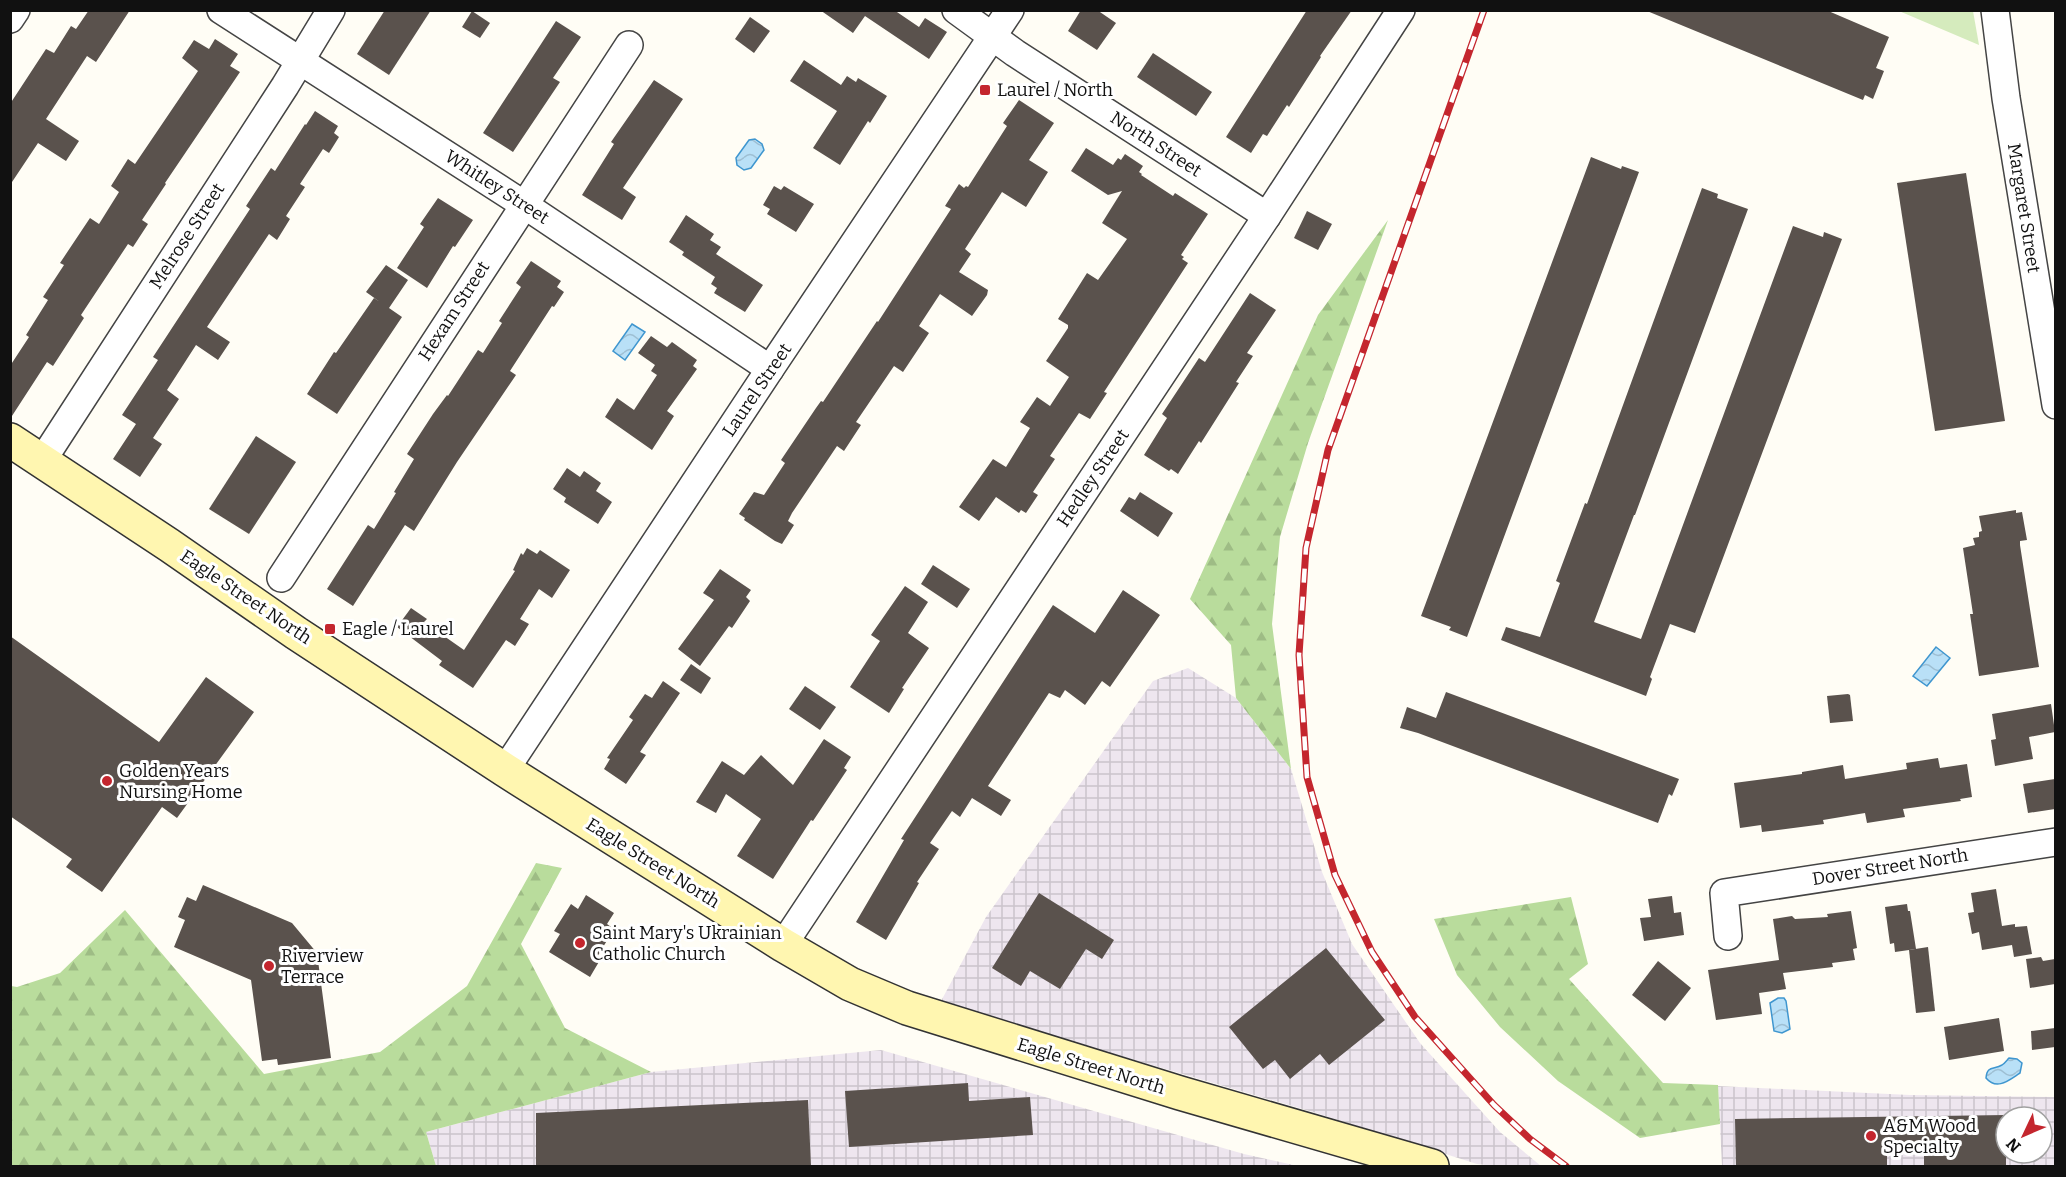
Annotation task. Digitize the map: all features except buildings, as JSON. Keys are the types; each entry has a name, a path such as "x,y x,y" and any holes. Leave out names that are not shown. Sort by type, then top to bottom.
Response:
{"main road":[{"name":"Eagle Street North","path":"10,440 169,545 296,633 505,770 783,945 850,984 907,1008 1180,1093 1432,1167"}],"street":[{"path":"10,19 16,10"},
{"name":"Whitley Street","path":"221,10 523,204 770,369"},
{"name":"Melrose Street","path":"42,460 331,10"},
{"name":"North Street","path":"956,10 1015,53 1267,216"},
{"name":"Laurel Street","path":"505,770 1010,10"},
{"name":"Hedley Street","path":"783,945 1267,216 1401,10"},
{"name":"Margaret Street","path":"1995,10 2006,98 2055,405"},
{"name":"Hexam Street","path":"281,578 523,204 629,45"},
{"name":"Dover Street North","path":"1728,936 1724,893 2055,842"}],"shaded area":[{"path":"1188,668 1236,698 1291,769 1322,872 1352,944 1420,1043 1500,1132 1541,1166 1477,1164 1316,1113 940,1003 986,917 1153,681"},
{"path":"881,1050 1244,1154 1298,1166 436,1166 426,1132 651,1072"},
{"path":"1718,1086 1910,1095 2055,1097 2055,1166 1722,1166"}],"green space":[{"path":"1899,11 1973,11 1979,45"},
{"path":"1388,220 1308,443 1280,537 1272,624 1291,769 1236,698 1231,645 1190,599 1318,315"},
{"path":"536,863 562,868 521,944 565,1028 651,1072 426,1132 436,1166 11,1166 11,986 17,987 60,973 125,910 264,1074 380,1052 467,986"},
{"path":"1571,897 1588,964 1569,979 1663,1083 1718,1085 1720,1124 1640,1138 1558,1081 1500,1027 1457,975 1434,919"}],"water":[{"path":"755,139 762,144 764,150 751,168 744,170 737,165 736,158 749,140"},
{"path":"632,324 645,332 625,360 613,351"},
{"path":"1936,647 1950,658 1927,686 1913,676"},
{"path":"1778,998 1784,998 1786,1001 1790,1029 1782,1033 1774,1031 1770,1003"},
{"path":"2009,1058 2017,1059 2022,1063 2020,1073 1999,1084 1990,1082 1986,1078 1989,1069 2002,1065"}],"railway":[{"path":"1484,10 1328,450 1306,548 1299,655 1307,777 1335,875 1372,952 1415,1017 1494,1105 1530,1139 1566,1166"}],"place":[{"name":"Laurel / North","path":"985,90"},
{"name":"Eagle / Laurel","path":"330,629"},
{"name":"Golden Years Nursing Home","path":"107,781"},
{"name":"Saint Mary's Ukrainian Catholic Church","path":"580,943"},
{"name":"Riverview Terrace","path":"269,966"},
{"name":"A&M Wood Specialty","path":"1871,1136"}]}
